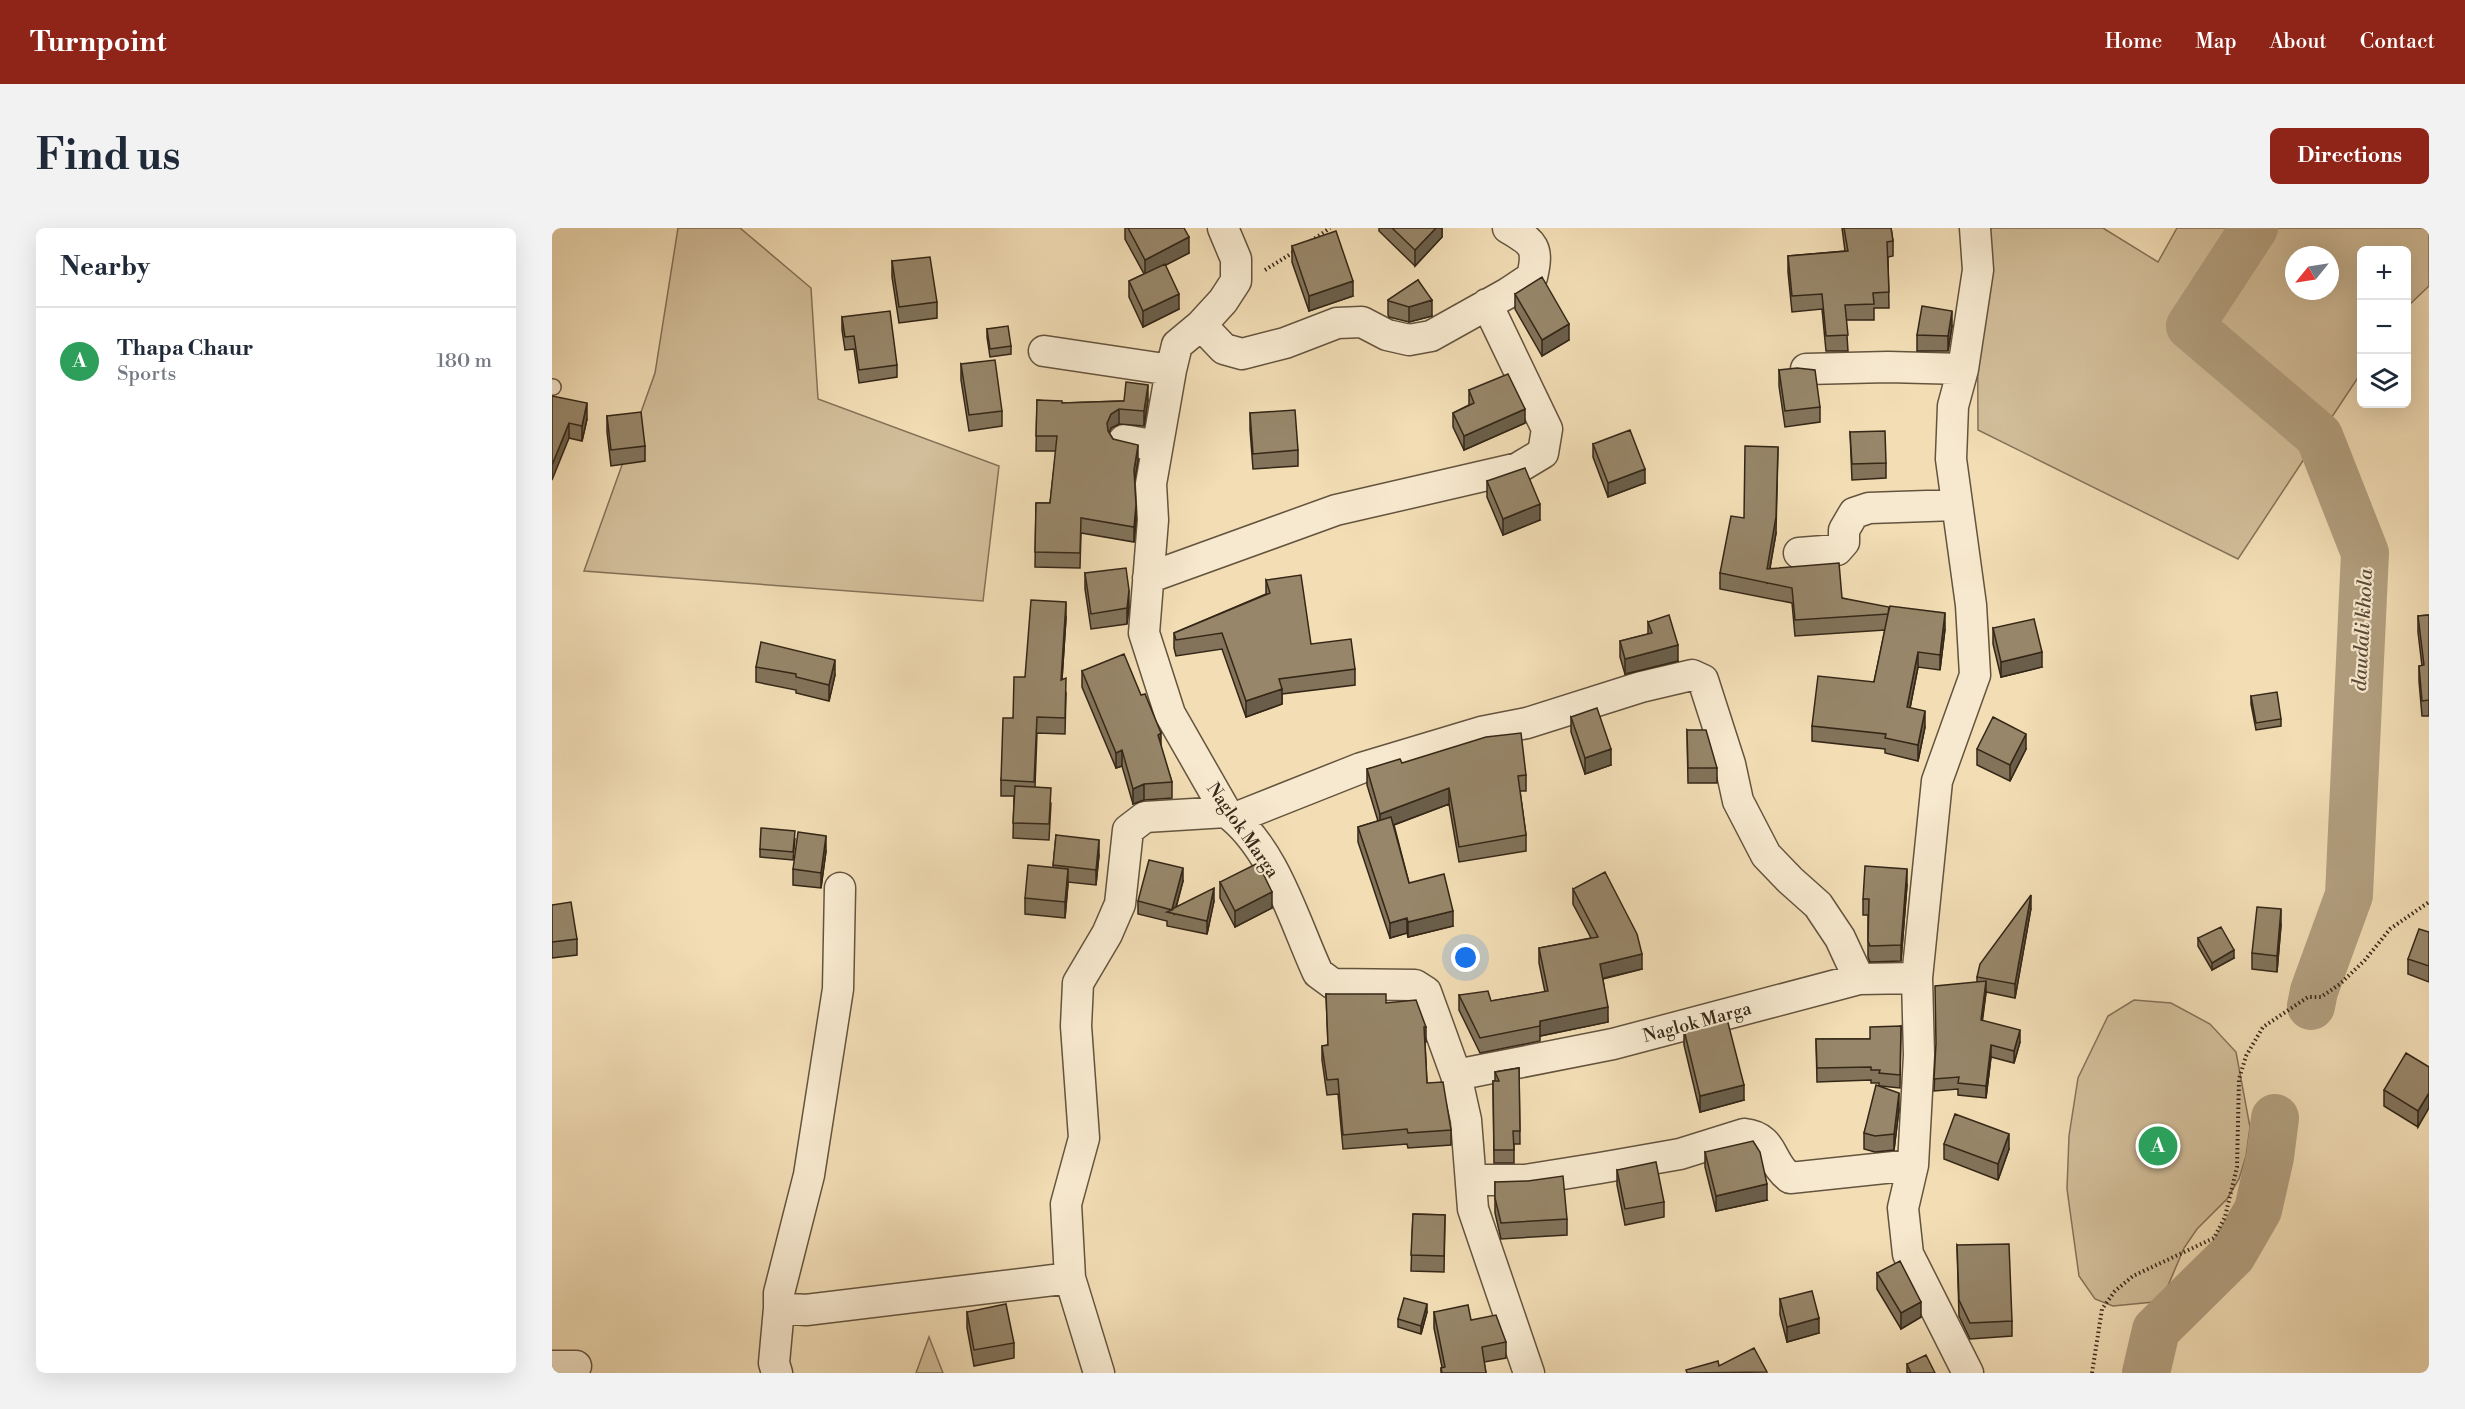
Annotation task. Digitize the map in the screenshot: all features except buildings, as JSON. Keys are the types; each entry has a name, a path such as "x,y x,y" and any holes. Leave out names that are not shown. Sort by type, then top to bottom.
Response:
{"street":[{"path":"1224,228 1236,259 1236,281"},
{"path":"1201,325 1224,349 1242,354 1285,343 1337,324 1362,322 1387,335 1409,340 1431,336 1532,277 1537,257 1529,240 1508,228"},
{"path":"1968,1373 1908,1254 1903,1208 1913,1165 1919,1055 1917,978 1937,781 1975,675 1971,605 1951,459 1953,406 1963,369 1978,270 1976,228"},
{"name":"Naglok Marga","path":"1236,281 1223,301 1201,325 1177,345 1151,484 1153,520 1144,633 1170,714 1230,815 1272,865 1318,973 1333,984 1415,985 1426,992 1456,1075 1613,1044 1859,979 1917,978"},
{"path":"1148,578 1336,510 1518,468 1543,453 1547,429 1487,304"},
{"path":"1044,351 1171,370"},
{"path":"1806,369 1888,367 1963,369"},
{"path":"1124,440 1157,446"},
{"path":"1799,553 1837,550 1844,542 1844,530 1854,513 1869,508 1956,505"},
{"path":"1099,1373 1070,1278 1066,1204 1084,1138 1076,1026 1078,983 1107,934 1120,904 1128,830 1145,817 1230,815 1361,768 1481,732 1527,723 1641,687 1692,675 1703,680 1730,764 1738,801 1766,855 1818,905 1840,938 1859,979"},
{"path":"777,1373 774,1363 779,1293 809,1175 838,989 840,888"},
{"path":"1456,1075 1466,1120 1473,1209 1529,1373"},
{"path":"1472,1180 1525,1180 1600,1168 1680,1154 1744,1134 1754,1135 1766,1142 1781,1172 1790,1178 1913,1165"},
{"path":"779,1308 806,1310 1070,1278"}],"path":[{"path":"1236,281 1255,276 1330,228"},
{"path":"2092,1373 2103,1309 2115,1291 2133,1276 2214,1238 2225,1217 2237,1167 2239,1079 2246,1056 2263,1027 2308,997 2320,997 2340,984 2366,960 2390,929 2429,902"}],"shaded area":[{"path":"678,228 740,228 811,288 818,399 999,466 983,601 584,571 655,373"},
{"path":"1977,228 2103,228 2158,262 2177,228 2429,228 2429,286 2411,303 2411,246 2357,246 2357,379 2238,559 1978,430"},
{"path":"2134,1000 2171,1003 2210,1024 2236,1052 2250,1127 2246,1156 2239,1179 2227,1199 2197,1229 2184,1248 2167,1288 2154,1302 2113,1306 2095,1299 2079,1276 2067,1189 2069,1136 2078,1078 2108,1016"},
{"path":"929,1337 943,1373 916,1373"}],"waterway":[{"name":"daudali khola","path":"2254,228 2190,326 2319,436 2365,553 2349,895 2314,991 2311,1006"},
{"name":"daudali khola","path":"2146,1373 2156,1330 2232,1255 2258,1210 2270,1157 2275,1118"}],"place":[{"name":"Thapa Chaur","path":"2158,1146"}]}
